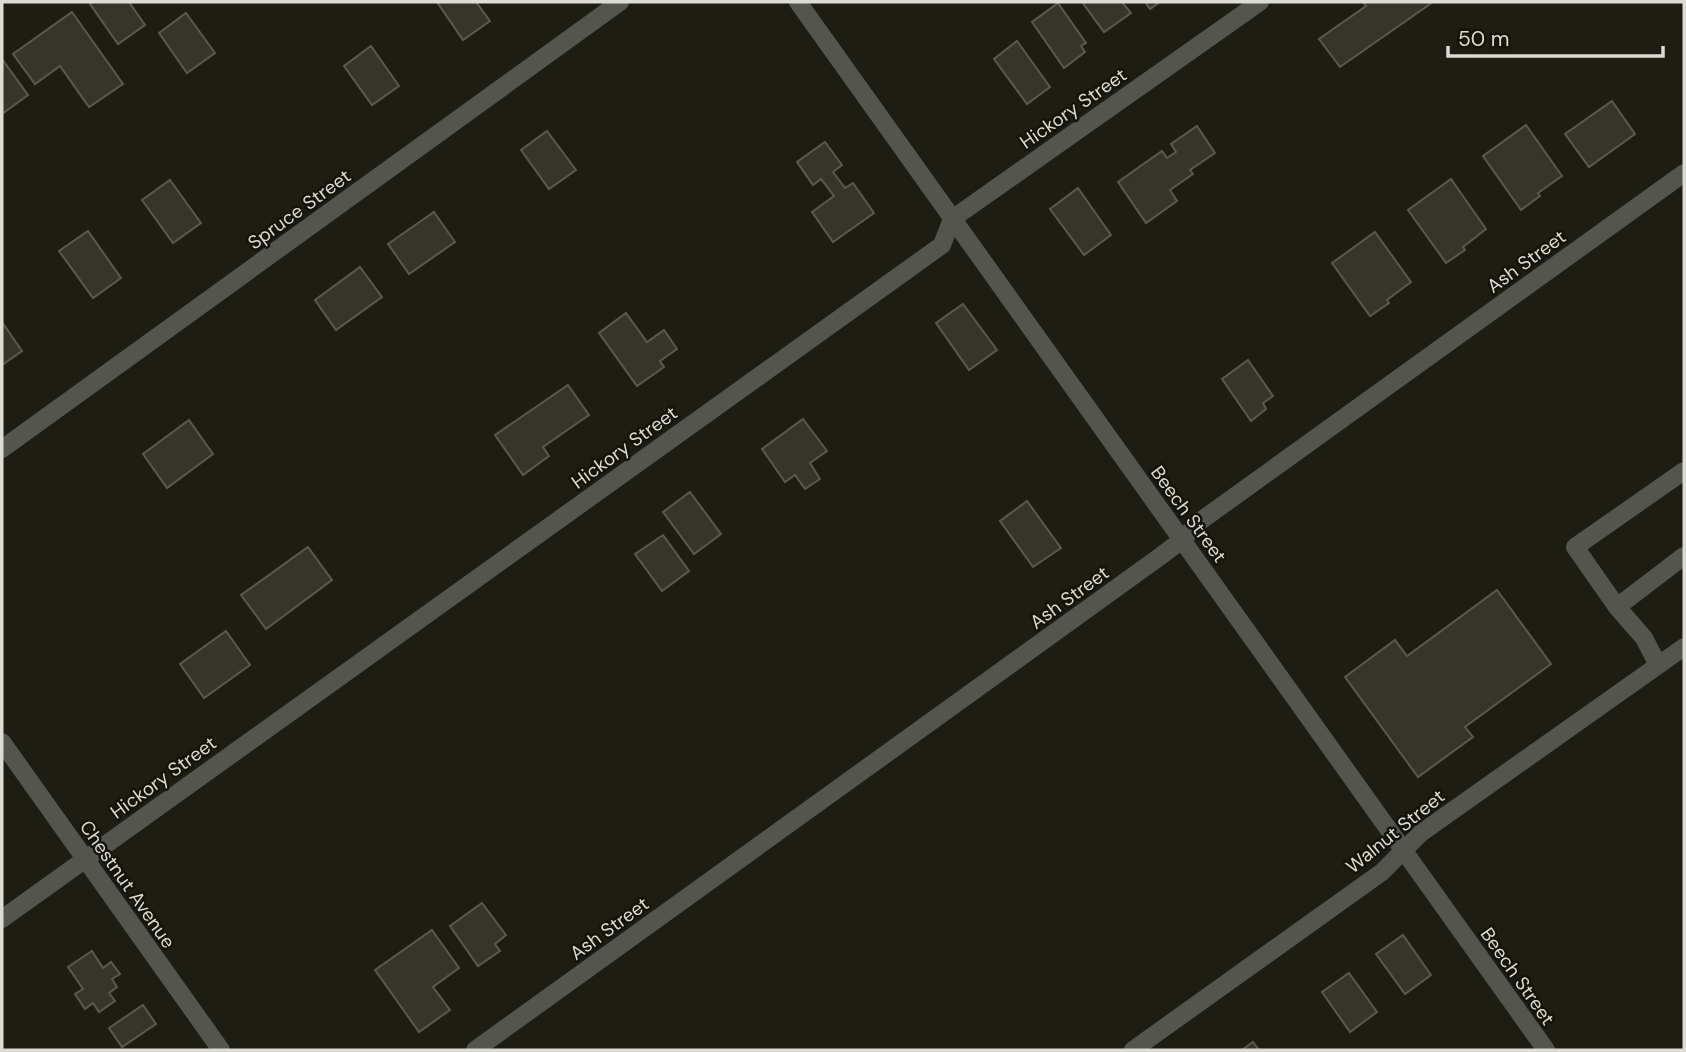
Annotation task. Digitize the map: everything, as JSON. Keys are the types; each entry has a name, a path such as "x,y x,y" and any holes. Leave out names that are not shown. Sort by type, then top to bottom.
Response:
{"street":[{"name":"Spruce Street","path":"2,449 620,2"},
{"name":"Beech Street","path":"798,2 1546,1050"},
{"name":"Hickory Street","path":"2,919 942,245 952,219 1260,2"},
{"name":"Ash Street","path":"475,1050 1182,540 1199,522 1684,173"},
{"path":"1658,665 1644,638 1617,607 1575,547 1684,471"},
{"path":"1617,607 1684,556"},
{"name":"Walnut Street","path":"1133,1050 1382,872 1421,833 1684,647"},
{"name":"Chestnut Avenue","path":"2,743 221,1050"}],"building":[{"path":"129,2 145,25 118,44 90,4"},
{"path":"437,2 476,2 490,21 463,40"},
{"path":"1082,2 1122,2 1131,13 1104,32"},
{"path":"1145,2 1160,2 1150,9"},
{"path":"1363,2 1433,2 1340,67 1319,39 1366,6"},
{"path":"1058,3 1086,43 1081,46 1085,52 1064,68 1032,22"},
{"path":"72,12 123,84 89,107 60,66 35,84 13,54"},
{"path":"186,13 215,53 187,73 159,33"},
{"path":"1017,41 1050,87 1027,104 994,59"},
{"path":"371,46 399,86 372,105 344,66"},
{"path":"2,59 28,95 2,114"},
{"path":"1612,101 1635,134 1589,167 1565,134"},
{"path":"1526,125 1562,176 1538,193 1540,196 1521,210 1483,156"},
{"path":"1197,126 1215,153 1190,170 1193,174 1170,190 1177,201 1146,223 1118,182 1162,151 1167,158 1176,152 1171,144"},
{"path":"547,131 576,170 549,189 521,150"},
{"path":"825,142 842,165 833,172 845,188 853,183 874,213 833,242 812,212 834,196 821,179 813,185 797,162"},
{"path":"1451,179 1486,229 1463,247 1465,250 1446,263 1408,210"},
{"path":"170,180 201,223 173,243 142,200"},
{"path":"1078,188 1111,235 1084,255 1050,209"},
{"path":"434,212 455,242 409,274 388,244"},
{"path":"88,231 121,278 93,298 59,251"},
{"path":"1375,232 1411,282 1387,300 1389,303 1370,316 1332,263"},
{"path":"360,267 382,297 336,330 315,300"},
{"path":"963,304 997,350 969,370 936,323"},
{"path":"626,313 647,342 664,330 677,349 660,361 664,367 637,386 599,333"},
{"path":"2,322 22,351 2,365"},
{"path":"1248,360 1273,396 1263,403 1266,409 1251,421 1222,379"},
{"path":"568,385 589,415 543,447 549,456 523,475 495,435"},
{"path":"803,419 827,451 810,463 820,479 805,489 795,475 785,482 762,449"},
{"path":"189,420 213,454 167,488 143,454"},
{"path":"690,492 721,534 694,554 663,512"},
{"path":"1027,501 1061,548 1033,567 1000,521"},
{"path":"663,535 689,571 662,591 635,554"},
{"path":"308,547 332,580 266,629 241,595"},
{"path":"1497,590 1551,664 1465,727 1473,737 1418,777 1345,677 1395,640 1407,656"},
{"path":"226,631 250,665 204,698 180,664"},
{"path":"482,903 506,935 495,944 500,951 478,966 450,926"},
{"path":"432,930 459,968 433,987 450,1010 419,1032 375,970"},
{"path":"1403,935 1431,975 1405,994 1376,954"},
{"path":"92,951 103,968 111,962 120,974 112,979 117,987 109,993 115,1001 99,1012 93,1003 85,1009 75,994 83,989 68,967"},
{"path":"1349,973 1377,1012 1350,1032 1322,992"},
{"path":"143,1005 156,1024 122,1047 109,1028"},
{"path":"1253,1042 1259,1050 1242,1050"}]}
